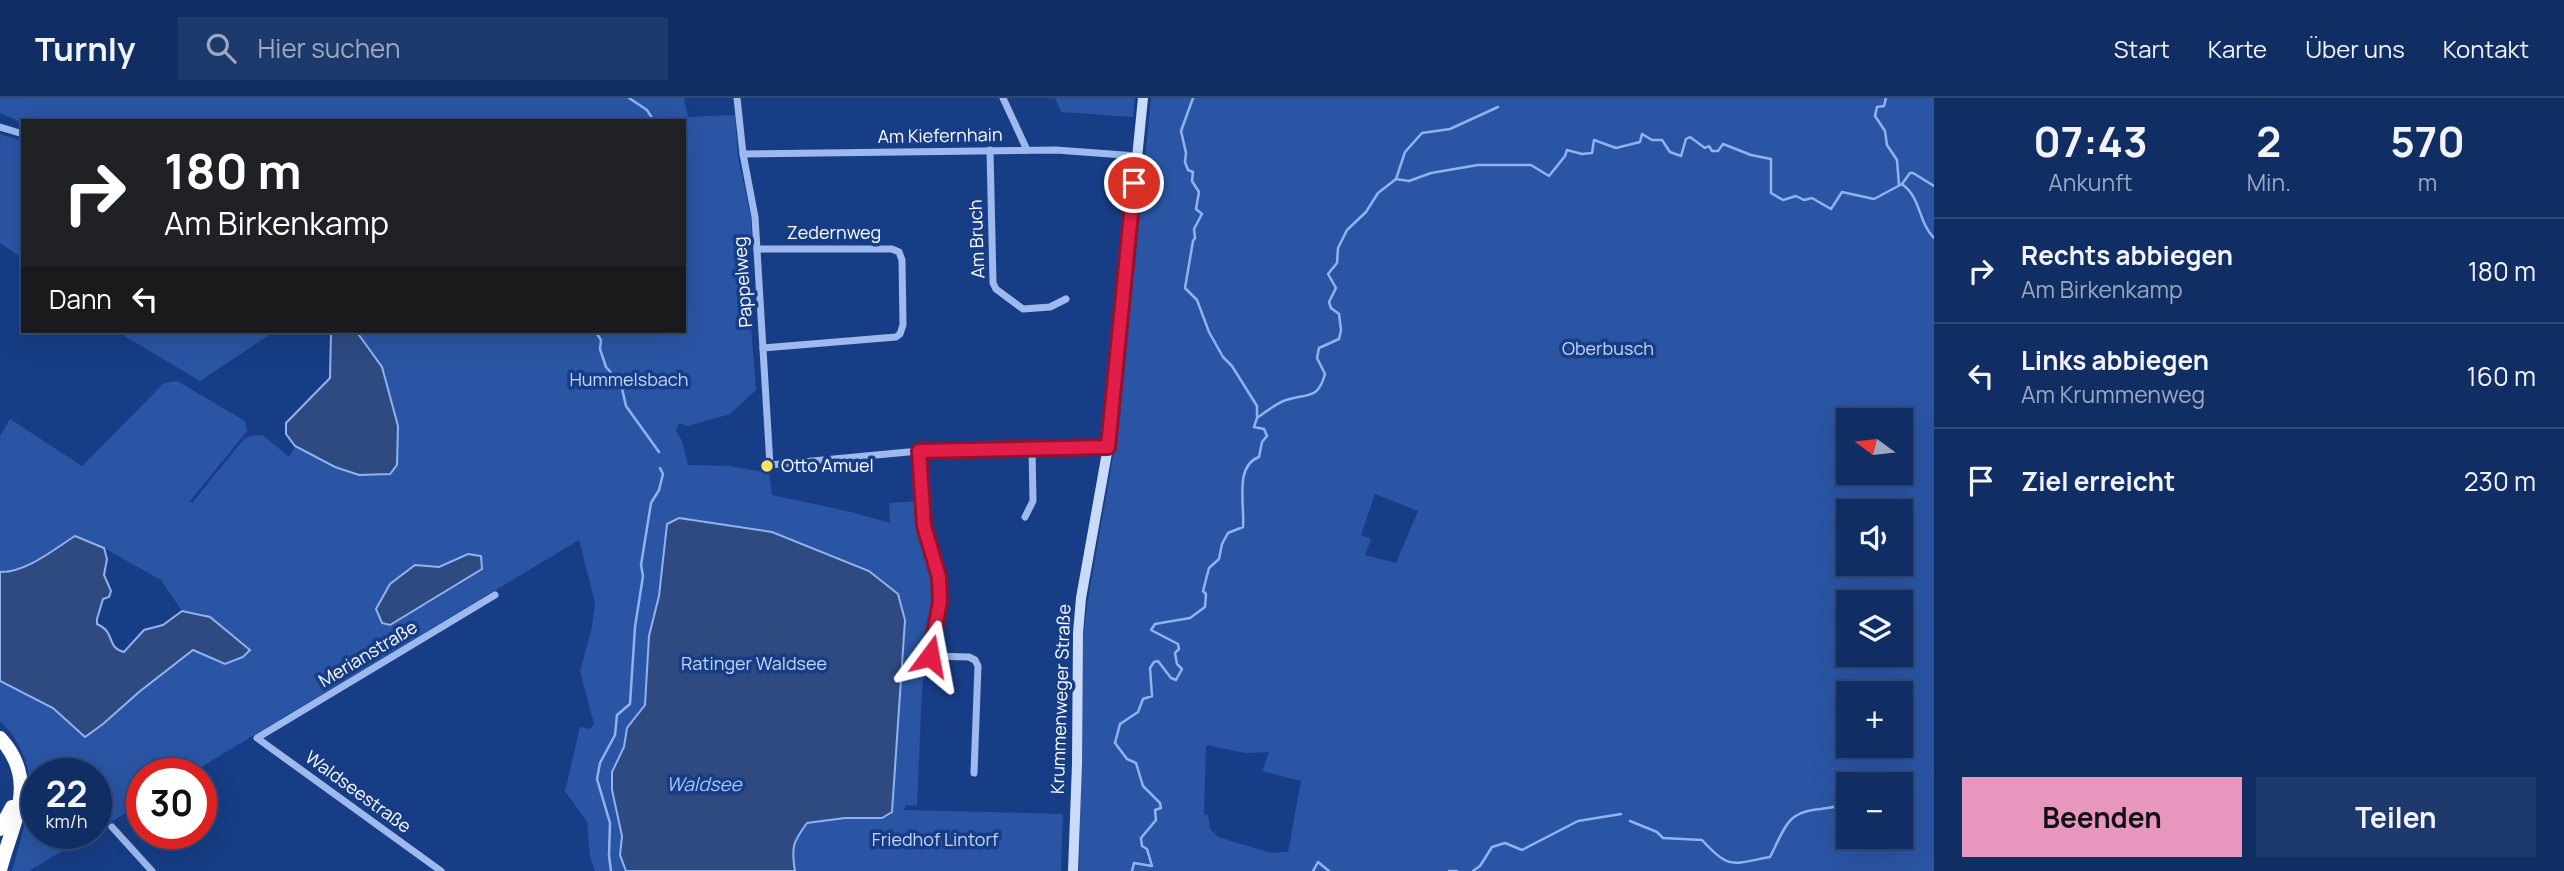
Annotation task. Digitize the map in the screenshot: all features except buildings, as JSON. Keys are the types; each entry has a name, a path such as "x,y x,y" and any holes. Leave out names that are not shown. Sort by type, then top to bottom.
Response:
{"highway":[{"path":"0,738 15,760 22,784 17,815 0,870"},
{"path":"0,750 11,768 14,787 9,815 0,829"}],"main road":[{"name":"Krummenweger Straße","path":"1073,871 1078,633 1108,447 1143,98"}],"street":[{"name":"Pappelweg","path":"737,98 743,154 755,216 770,465 919,451"},
{"path":"1003,98 1027,150"},
{"path":"0,127 21,133"},
{"name":"Am Kiefernhain","path":"743,154 1056,149 1137,156"},
{"name":"Am Bruch","path":"990,150 993,283 996,289 1023,309 1050,307 1066,299"},
{"name":"Zedernweg","path":"757,249 892,249 900,252 902,260 903,325 896,337 763,348"},
{"path":"974,773 978,666 970,657 930,656 940,601 939,577 924,526 919,451 1108,447"},
{"path":"1025,517 1033,501 1032,448"},
{"name":"Merianstraße","path":"257,738 495,595"},
{"name":"Waldseestraße","path":"257,738 441,871"},
{"path":"112,827 152,871"}],"green space":[{"path":"0,98 684,98 688,117 735,115 738,157 751,218 752,241 744,237 756,390 730,414 688,426 679,423 676,431 682,441 688,465 730,466 769,473 772,495 890,523 889,503 919,501 921,529 935,575 937,600 922,690 917,806 906,805 904,810 1063,814 1061,871 595,871 590,857 587,822 565,791 580,727 590,729 594,724 580,671 592,627 595,603 579,540 216,758 126,758 126,813 112,821 112,758 24,758 15,738 0,721 0,681 53,708 85,737 194,650 225,664 239,643 201,613 182,611 161,580 104,548 76,536 19,569 0,572 0,436 10,419 82,466 164,383 177,381 245,421 247,431 190,501 192,503 244,439 250,436 263,435 289,457 295,446 359,475 382,367 357,333 686,333 686,119 21,119 21,122 0,113","holes":["468,554 376,609 415,565 439,567"]},
{"path":"1055,98 1135,98 1133,117 1061,112"},
{"name":"Oberbusch","path":"1151,98 1934,98 1934,871 1079,871 1083,640 1120,417","holes":["1375,494 1418,511 1396,563 1365,555 1371,539 1361,535","1206,745 1245,753 1269,752 1262,771 1301,781 1288,852 1271,853 1218,837 1210,829 1208,815 1204,814"]},
{"path":"0,134 21,140 21,258 0,243"},
{"path":"119,333 272,333 200,381"},
{"path":"21,837 21,849 65,849 29,871 12,871"}],"water":[{"path":"357,333 382,367 398,426 397,465 390,474 359,475 335,467 295,446 286,434 286,423 330,378 331,334"},
{"name":"Waldsee","path":"679,518 772,532 869,571 898,594 905,620 892,812 882,818 845,818 807,823 794,845 795,871 626,871 620,855 622,836 612,790 612,772 624,747 627,728 645,705 649,636 659,596 667,524"},
{"path":"75,536 104,548 107,559 104,575 111,591 109,597 103,599 97,624 107,631 118,650 124,652 144,630 163,625 182,611 210,617 250,650 243,657 225,664 193,650 85,737 53,708 0,681 0,572 20,569"},
{"path":"468,554 481,556 482,569 390,625 382,623 376,609 390,584 415,565 439,567"}],"waterway":[{"name":"Hummelsbach","path":"629,98 647,110 653,119"},
{"path":"1193,98 1181,131 1186,153 1185,162 1188,170 1193,172 1192,181 1199,192 1196,209 1202,214 1194,229 1195,238 1185,288 1197,300 1209,332 1223,357 1232,366 1257,406 1257,416"},
{"path":"1886,98 1884,106 1877,107 1875,116 1885,131 1887,145 1897,160 1899,185"},
{"path":"1396,179 1405,152 1422,133 1450,129 1498,107"},
{"path":"1132,871 1134,863 1152,866 1141,838 1156,820 1155,810 1161,808 1160,803 1143,786 1136,763 1127,759 1115,743 1120,724 1138,712 1143,699 1152,696 1150,668 1154,662 1158,661 1171,678 1176,680 1182,669 1177,664 1175,653 1179,649 1178,644 1151,630 1155,624 1190,618 1205,607 1206,594 1203,591 1209,568 1219,559 1228,533 1243,527 1243,477 1251,462 1259,457 1262,442 1267,436 1264,429 1254,427 1257,418 1282,401 1311,394 1319,388 1325,374 1317,358 1319,348 1339,339 1341,330 1339,314 1331,308 1329,302 1336,288 1328,274 1337,263 1338,248 1347,230 1366,212 1378,193 1396,179 1409,181 1431,173 1478,165 1531,165 1549,176 1567,150 1582,154 1592,153 1594,140 1616,148 1640,142 1642,134 1652,140 1662,140 1670,152 1681,156 1686,139 1690,137 1705,148 1709,146 1712,151 1718,151 1723,144 1751,155 1771,159 1771,193 1783,200 1796,196 1804,200 1812,198 1831,209 1842,192 1874,199 1902,184 1913,196 1934,238"},
{"path":"1902,184 1910,173 1913,173 1934,186"},
{"name":"Hummelsbach","path":"596,333 601,340 600,349 606,367 621,384 626,406 659,452"},
{"name":"Hummelsbach","path":"611,871 610,823 597,779 600,763 615,735 617,715 630,704 635,627 643,576 641,565 651,503 659,490 663,474 660,468"},
{"path":"1630,821 1657,832 1663,838 1702,840 1725,860 1739,863 1770,857 1780,835 1800,813 1836,806"},
{"path":"1473,871 1480,866 1492,847 1505,843 1522,850 1578,821 1621,814"},
{"path":"1313,871 1318,862 1329,871"},
{"path":"1449,871 1457,871"}],"place":[{"name":"Otto Amuel","path":"767,466"}],"route":[{"path":"930,656 938,619 939,577 924,526 919,451 1108,447 1134,183"}],"park label":[{"name":"Ratinger Waldsee","path":"754,664"},
{"name":"Friedhof Lintorf","path":"935,840"}]}
